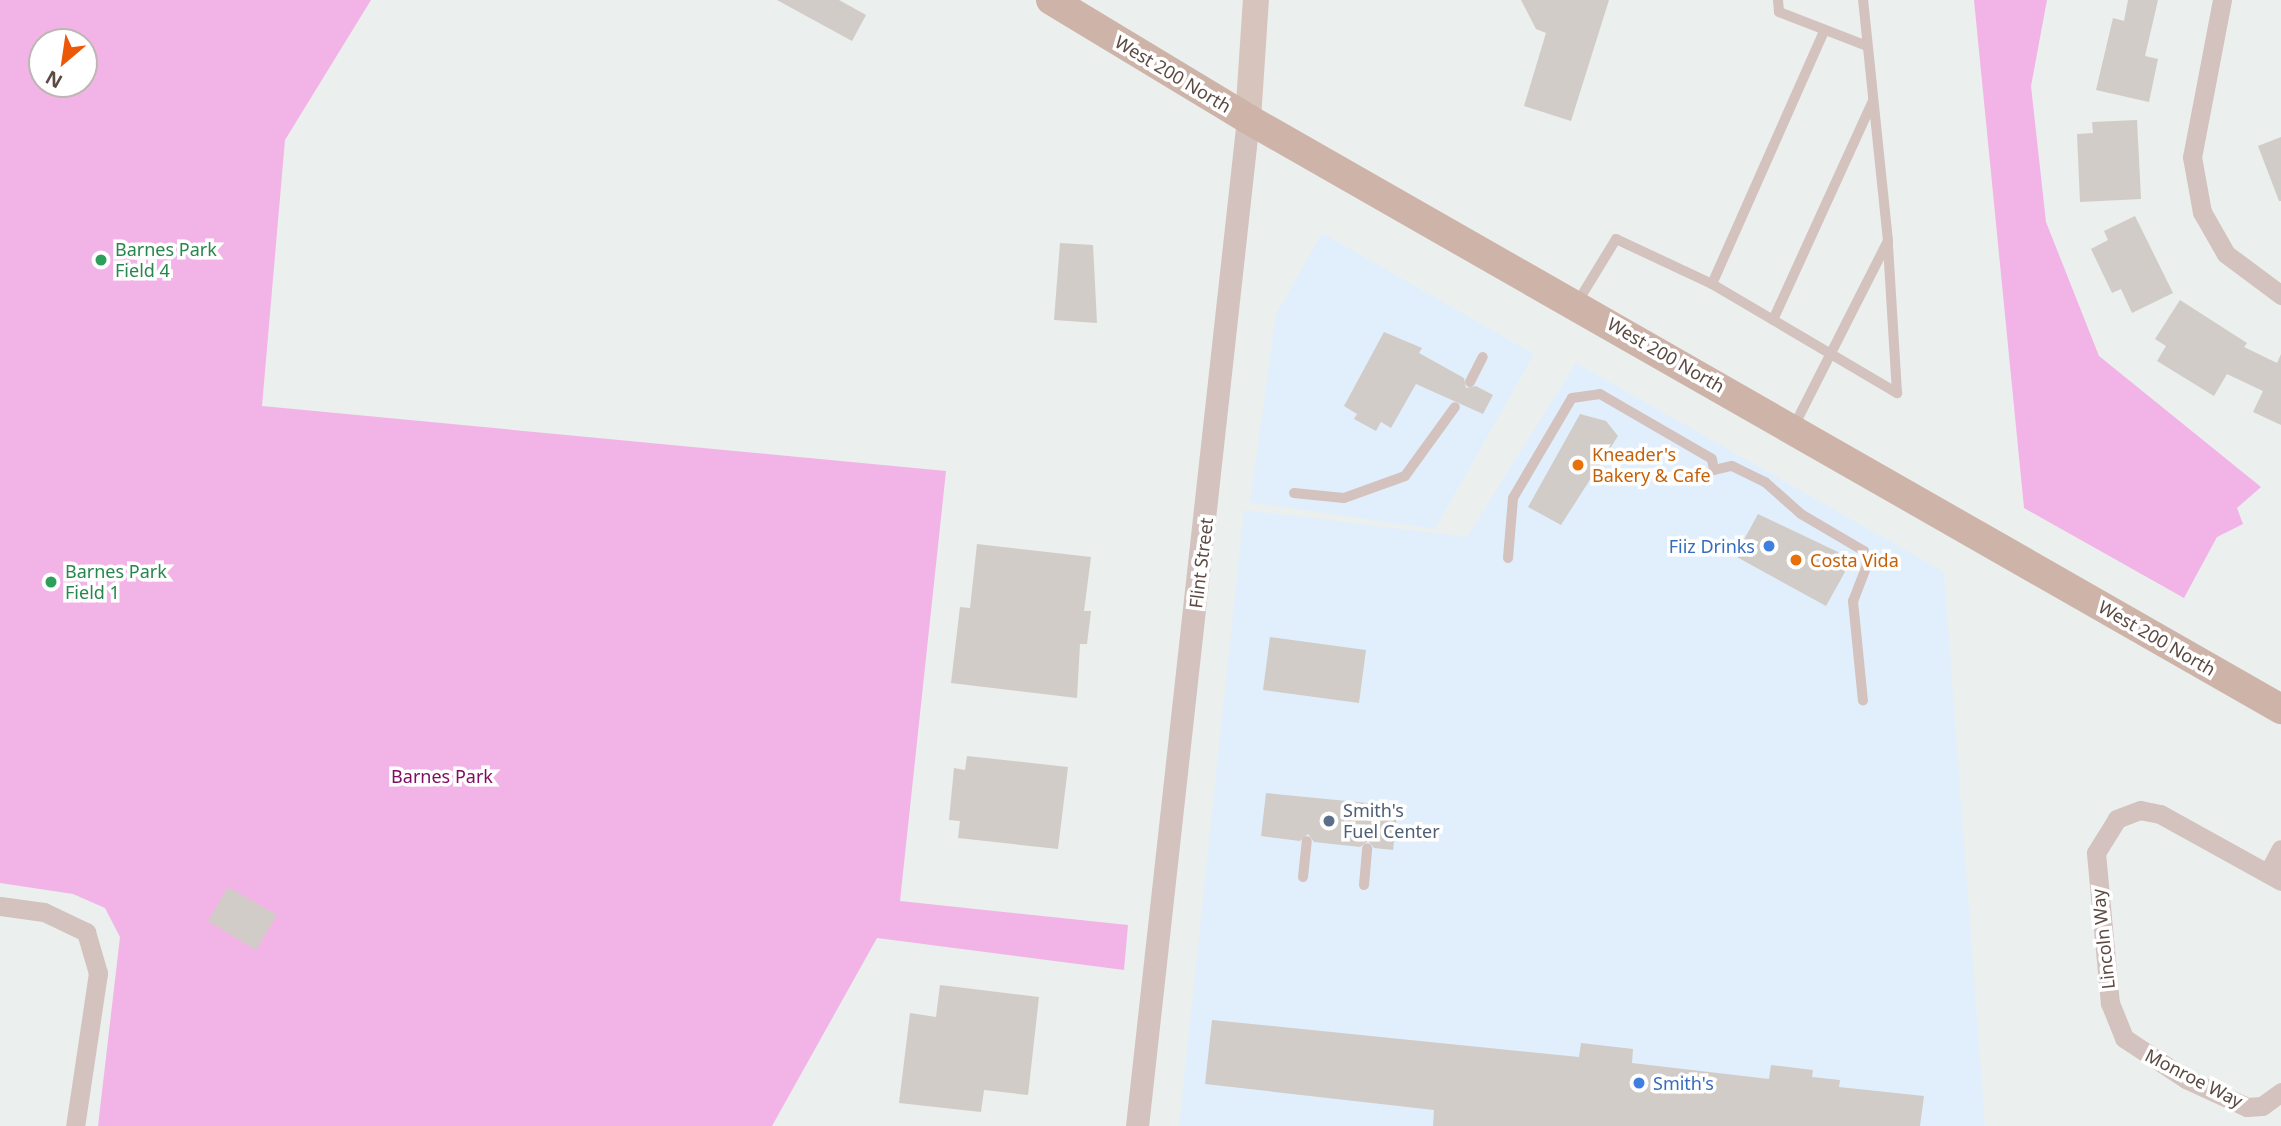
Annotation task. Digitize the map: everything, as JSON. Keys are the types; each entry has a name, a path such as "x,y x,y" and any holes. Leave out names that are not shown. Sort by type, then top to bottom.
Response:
{"main road":[{"name":"West 200 North","path":"1051,0 1248,119 1577,303 2281,709"},
{"name":"Flint Street","path":"1248,119 1256,0"}],"street":[{"path":"2222,0 2192,158 2202,212 2227,254 2281,295"},
{"name":"Flint Street","path":"1138,1126 1248,119"},
{"name":"Lincoln Way","path":"2114,1023 2096,899 2096,853 2117,819 2140,810 2160,814 2275,877 2281,849"},
{"path":"0,906 44,912 86,932 98,973 75,1126"},
{"name":"Monroe Way","path":"2114,1023 2143,1054 2248,1107 2262,1106 2281,1091"}],"lane":[{"path":"1778,0 1779,12 1824,32 1867,46"},
{"path":"1577,303 1616,239 1712,284 1897,393 1888,241 1863,0"},
{"path":"1712,284 1824,32"},
{"path":"1773,320 1874,101"},
{"path":"1793,428 1888,241"},
{"path":"1470,382 1483,357"},
{"path":"1508,558 1513,498 1573,398 1600,394 1712,459 1714,470 1732,466 1765,482 1801,514 1864,551 1867,565 1853,601 1863,701"},
{"path":"1294,494 1345,498 1405,476 1455,407"},
{"path":"1303,877 1307,841"},
{"path":"1364,885 1367,848"}],"shaded area":[{"path":"1322,233 1534,354 1435,529 1250,502 1276,315"},
{"path":"1576,363 1944,572 1985,1126 1179,1126 1244,510 1467,537"}],"green space":[{"name":"Barnes Park","path":"0,0 371,0 285,140 262,406 946,471 900,901 1128,925 1124,970 877,938 772,1126 98,1126 120,937 105,908 73,894 0,883"},
{"path":"1974,0 2047,0 2031,86 2046,222 2099,356 2261,487 2237,508 2243,524 2217,537 2184,598 2024,508"}],"building":[{"path":"777,0 839,0 866,15 852,41"},
{"path":"1521,0 1609,0 1571,121 1524,106 1546,33 1536,29"},
{"path":"2128,0 2158,0 2145,56 2158,59 2149,102 2096,90 2113,18 2124,21"},
{"path":"2137,120 2141,199 2080,202 2077,134 2093,133 2092,122"},
{"path":"2281,137 2281,201 2279,201 2258,146"},
{"path":"2135,216 2173,293 2132,313 2121,289 2112,293 2091,249 2108,240 2104,231"},
{"path":"1060,243 1093,245 1097,323 1054,320"},
{"path":"2180,300 2247,343 2244,347 2277,363 2281,354 2281,425 2253,412 2263,391 2227,374 2214,396 2157,361 2166,346 2155,339"},
{"path":"1384,332 1422,348 1419,353 1464,378 1466,388 1476,386 1493,395 1483,414 1416,384 1391,428 1381,422 1376,431 1354,419 1357,414 1344,406"},
{"name":"Kneader's Bakery & Cafe","path":"1580,414 1606,421 1618,436 1561,525 1528,507"},
{"path":"1758,514 1838,552 1845,572 1826,606 1735,556"},
{"path":"977,544 1091,557 1084,611 1091,611 1087,644 1080,644 1077,698 951,683 960,607 970,608"},
{"path":"1270,637 1366,650 1359,703 1263,690"},
{"path":"967,756 1068,767 1058,849 958,838 960,821 949,820 954,768 965,770"},
{"name":"Smith's Fuel Center","path":"1266,793 1398,806 1393,850 1374,848 1368,841 1360,847 1314,842 1308,834 1300,841 1261,836"},
{"path":"228,887 277,915 256,950 208,921"},
{"path":"940,985 1039,997 1028,1095 984,1090 981,1112 899,1103 910,1013 936,1017"},
{"name":"Smith's","path":"1212,1020 1579,1057 1581,1043 1633,1049 1632,1063 1769,1079 1771,1065 1813,1070 1812,1077 1840,1080 1839,1087 1924,1096 1920,1126 1433,1126 1434,1110 1205,1084"}],"place":[{"name":"Barnes Park Field 4","path":"101,260"},
{"name":"Kneader's Bakery & Cafe","path":"1578,465"},
{"name":"Fiiz Drinks","path":"1769,546"},
{"name":"Costa Vida","path":"1796,560"},
{"name":"Barnes Park Field 1","path":"51,582"},
{"name":"Smith's Fuel Center","path":"1329,821"},
{"name":"Smith's","path":"1639,1083"}]}
